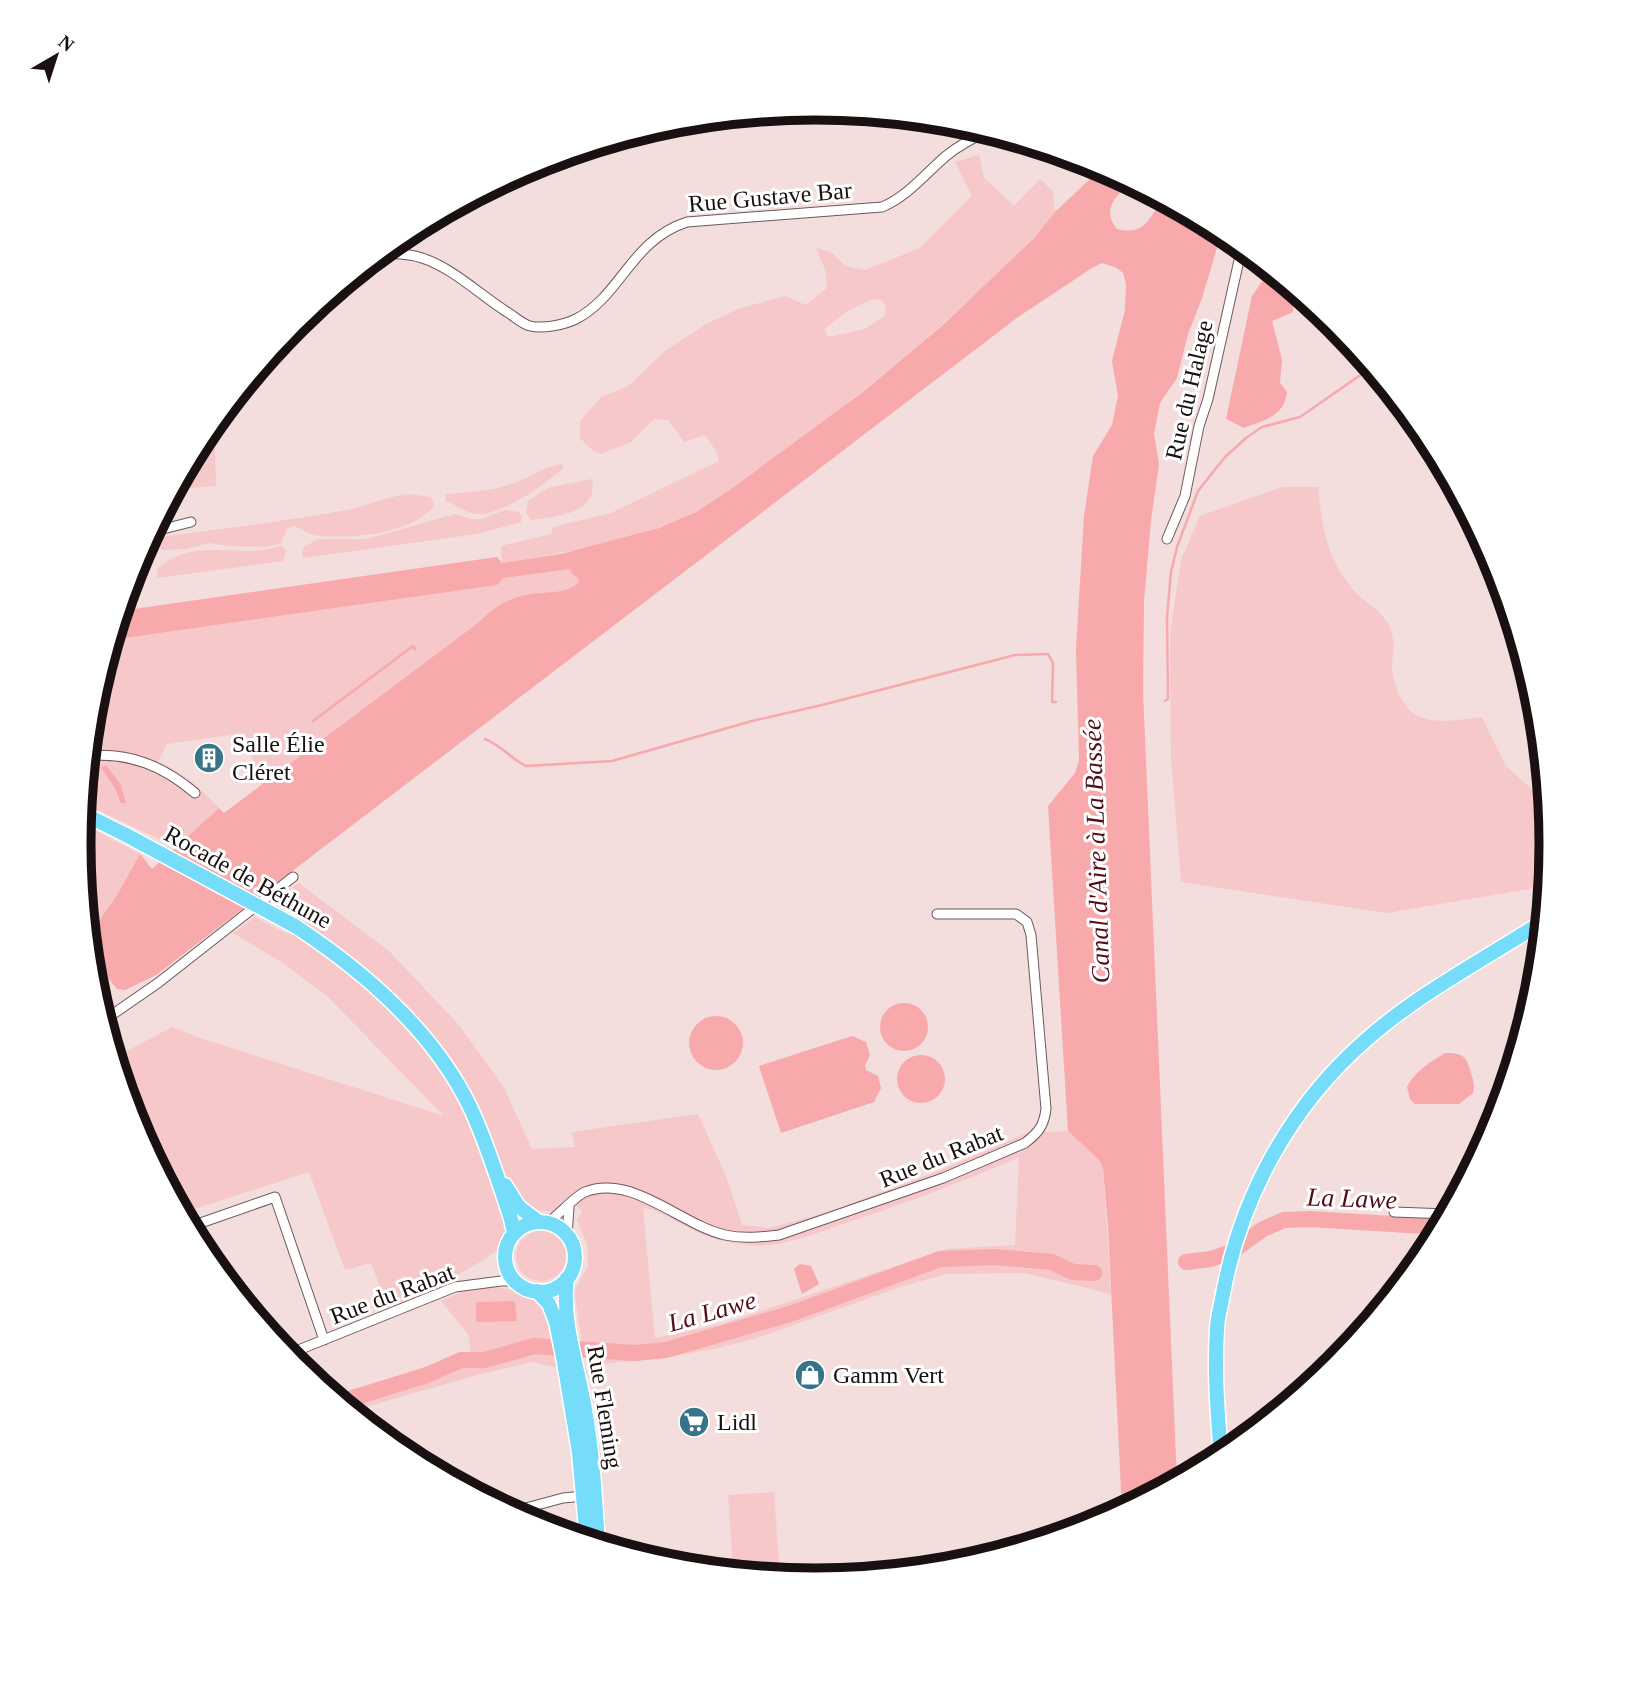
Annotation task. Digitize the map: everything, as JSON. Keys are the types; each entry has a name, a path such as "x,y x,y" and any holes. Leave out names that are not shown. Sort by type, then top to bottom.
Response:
{"main road":[{"name":"Rocade de Béthune","path":"92,818 295,926 357,971 407,1017 427,1041 470,1107 495,1169 514,1233"},
{"path":"1221,1443 1217,1329 1227,1273 1250,1198 1279,1142 1319,1088 1367,1039 1432,992 1534,927"},
{"name":"Rocade de Béthune","path":"495,1169 519,1206 543,1222"},
{"path":"543,1222 559,1227 567,1236 575,1256 568,1278 554,1288 529,1290 515,1281 508,1270 505,1257 509,1240 514,1233 529,1224 543,1222"},
{"name":"Rue Fleming","path":"565,1339 568,1278"},
{"name":"Rue Fleming","path":"537,1291 549,1304 565,1339 591,1454 596,1534"},
{"name":"Rue Fleming","path":"570,1361 586,1531"}],"street":[{"name":"Rue Gustave Bar","path":"397,254 422,258 443,268 529,326 556,326 577,318 593,307 630,263 658,235 670,228 687,222 882,206 898,200 947,155 973,138"},
{"name":"Rue du Halage","path":"1167,540 1185,496 1240,258"},
{"path":"164,529 191,523"},
{"path":"96,755 109,754 148,763 173,775 195,793"},
{"path":"112,1015 158,983 293,877"},
{"name":"Rue du Rabat","path":"543,1222 569,1206 584,1192 616,1188 635,1193 691,1222 726,1235 779,1235 943,1178 1025,1143 1036,1135 1045,1123 1046,1109 1031,935 1027,922 1016,914 937,914"},
{"path":"199,1224 275,1197 324,1340"},
{"path":"567,1236 569,1206"},
{"path":"1394,1212 1437,1214"},
{"name":"Rue du Rabat","path":"297,1350 455,1287 501,1280 515,1281"},
{"path":"527,1508 563,1498 584,1496"}],"shaded area":[{"path":"979,155 984,178 1014,206 1040,179 1053,191 1055,212 1010,261 934,332 740,485 704,508 623,539 502,563 501,546 551,534 553,527 611,513 719,461 705,435 684,442 668,420 654,419 631,442 601,454 580,438 580,421 601,397 628,386 665,351 706,324 738,309 785,296 806,305 827,288 826,272 816,248 831,252 846,266 865,270 920,248 972,196 955,162","holes":["873,299 881,300 886,306 884,316 865,329 828,337 824,329 848,311"]},
{"path":"215,440 216,486 185,488"},
{"path":"562,464 563,468 523,498 498,510 477,514 446,501 445,494 503,487"},
{"path":"592,479 589,500 574,511 531,520 526,513 528,501 548,488"},
{"path":"1282,487 1318,487 1325,532 1341,573 1353,590 1382,616 1392,632 1394,680 1407,707 1418,716 1432,720 1482,717 1506,766 1537,794 1537,888 1387,913 1181,882 1171,756 1170,635 1181,560 1200,516"},
{"path":"409,494 431,497 434,505 412,523 379,533 327,536 311,534 294,526 288,528 280,544 264,547 208,543 187,549 162,550 156,545 160,537 341,511"},
{"path":"505,510 519,512 521,522 477,534 303,558 305,546 319,539 367,539 455,514 482,519"},
{"path":"281,546 286,550 283,561 157,578 157,570 167,561 189,552 256,551"},
{"path":"570,569 579,582 562,591 523,595 496,608 261,786 244,733 167,744 158,762 199,788 219,808 176,847 93,808 97,749 121,639 497,585 504,578"},
{"path":"92,829 140,854 96,926"},
{"path":"299,883 390,952 458,1024 503,1086 532,1149 575,1147 572,1132 698,1114 726,1176 742,1225 770,1228 828,1212 941,1170 1027,1133 1068,1131 1099,1160 1103,1168 1111,1294 1025,1273 946,1274 900,1287 757,1338 714,1349 653,1359 590,1365 582,1342 574,1291 588,1266 587,1244 577,1220 582,1211 567,1197 553,1212 541,1210 503,1233 497,1250 485,1259 432,1290 389,1309 371,1263 345,1270 309,1172 191,1210 146,1121 122,1054 172,1027 444,1116 328,997 283,963 233,933 255,917 287,934 300,918 272,901","holes":["1019,1157 1015,1245 947,1249 722,1324 655,1338 643,1208 721,1240 747,1245 770,1245 806,1237 885,1210"]},
{"path":"541,1231 558,1239 566,1256 558,1273 541,1281 524,1273 516,1256 524,1239"},
{"path":"495,1287 528,1296 544,1312 549,1323 559,1368 532,1362 362,1408 346,1394 471,1351 468,1334 441,1301 461,1292"},
{"path":"774,1492 779,1563 733,1563 728,1495"}],"water":[{"name":"Canal d'Aire à La Bassée","path":"1092,175 1124,190 1110,209 1112,222 1117,229 1126,231 1140,228 1150,219 1157,207 1218,243 1188,334 1177,378 1160,403 1154,434 1159,464 1144,601 1143,691 1177,1471 1121,1499 1103,1168 1099,1160 1068,1131 1048,806 1075,773 1079,760 1076,648 1084,516 1093,456 1112,425 1118,396 1112,361 1125,310 1126,284 1123,273 1117,268 1102,263 1018,317 156,975 125,990 117,989 103,971 96,926 140,854 152,869 219,808 224,813 502,604 523,595 562,591 579,582 570,569 504,578 497,585 121,639 130,610 497,557 502,563 561,554 659,528 696,512 864,391 944,324 1033,239 1055,212"},
{"path":"1267,279 1292,301 1293,312 1272,321 1282,360 1280,383 1287,392 1282,407 1277,412 1266,420 1244,428 1226,419 1252,296 1263,280"},
{"path":"106,765 121,785 126,803 121,803 115,788 101,768"},
{"path":"904,1003 921,1010 928,1027 921,1044 904,1051 887,1044 880,1027 887,1010"},
{"path":"716,1016 735,1024 743,1043 735,1062 716,1070 697,1062 689,1043 697,1024"},
{"path":"852,1036 866,1042 870,1055 865,1065 866,1070 878,1076 881,1088 874,1102 781,1133 759,1066"},
{"path":"1445,1053 1459,1054 1465,1058 1473,1082 1473,1093 1459,1104 1415,1104 1410,1099 1407,1087 1419,1071"},
{"path":"921,1055 938,1062 945,1079 938,1096 921,1103 904,1096 897,1079 904,1062"},
{"path":"800,1264 811,1266 819,1284 802,1294 794,1269"},
{"path":"515,1301 517,1321 476,1322 476,1302"}],"waterway":[{"path":"1165,701 1168,699 1167,617 1171,572 1177,547 1198,491 1225,457 1246,438 1262,427 1300,417 1364,373"},
{"path":"313,721 413,646 415,649"},
{"path":"485,739 526,766 612,761 752,721 1015,655 1048,654 1053,663 1052,702 1056,702"},
{"name":"La Lawe","path":"1186,1262 1211,1259 1231,1252 1263,1229 1284,1220 1310,1219 1429,1226"},
{"name":"La Lawe","path":"351,1399 427,1375 461,1360 485,1360 534,1346 635,1353 666,1350 793,1313 940,1259 996,1257 1052,1262 1073,1272 1094,1273"}],"place":[{"name":"Salle Élie Cléret","path":"209,758"},
{"name":"Gamm Vert","path":"810,1375"},
{"name":"Lidl","path":"694,1422"}]}
